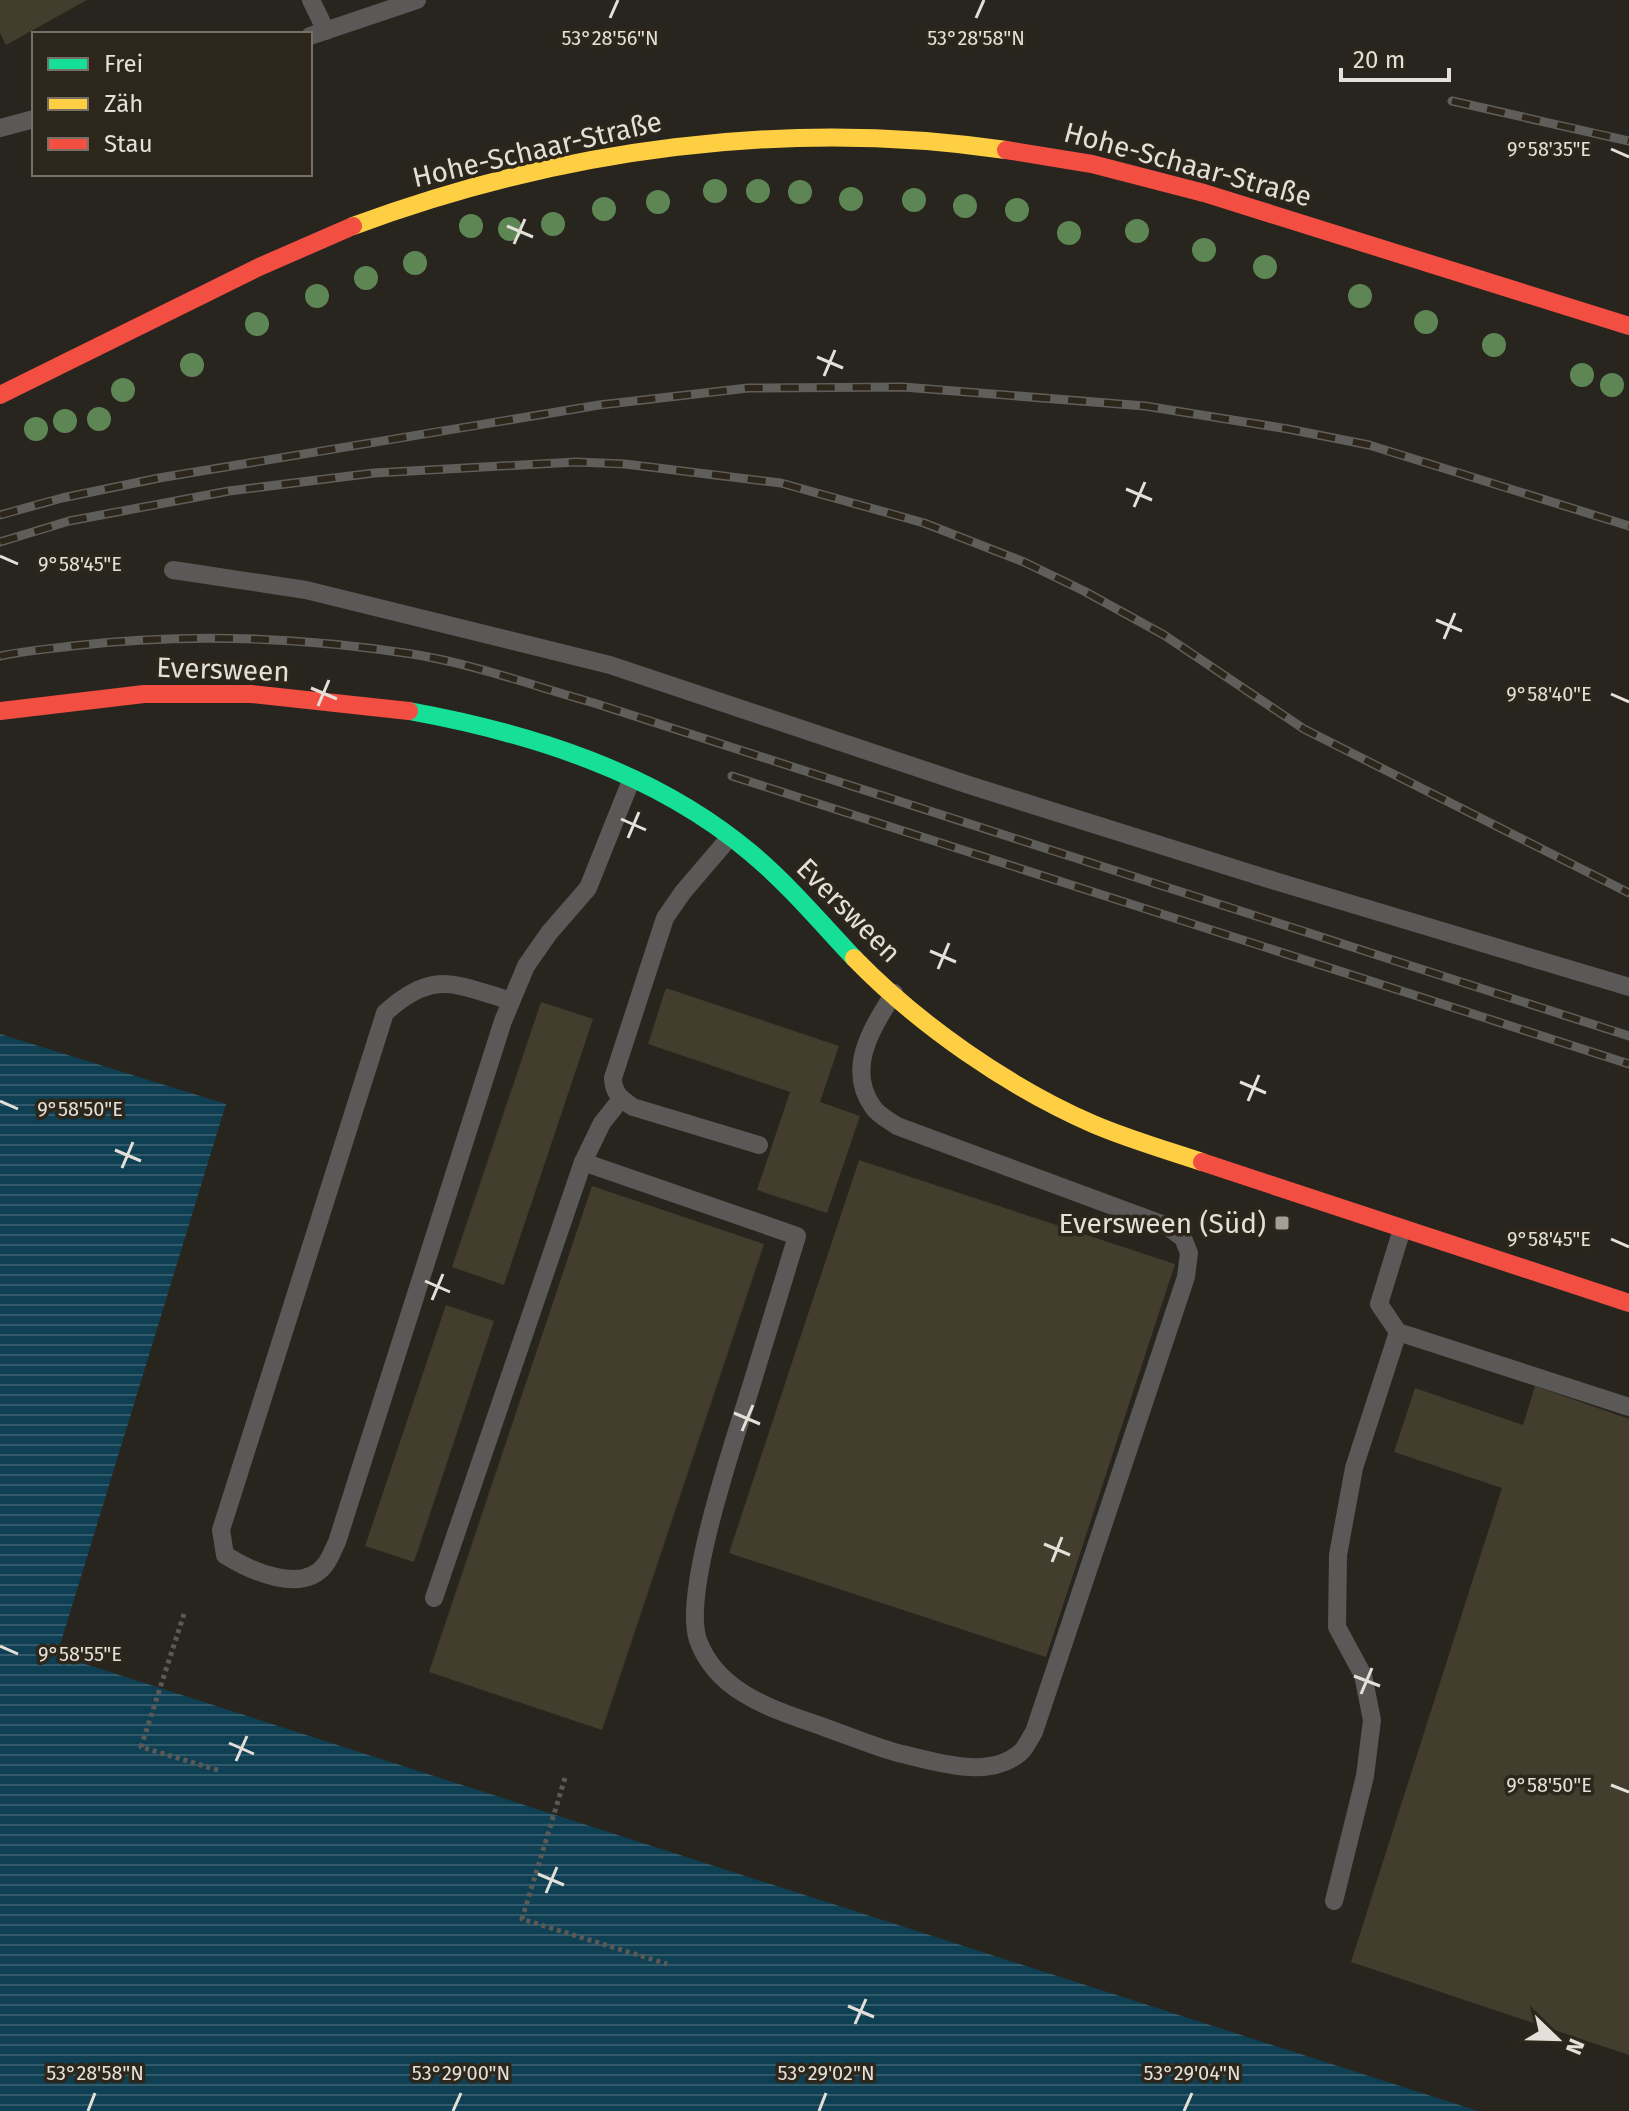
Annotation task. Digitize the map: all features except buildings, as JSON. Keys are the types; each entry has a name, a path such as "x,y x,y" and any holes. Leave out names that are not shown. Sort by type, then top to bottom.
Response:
{"street":[{"name":"Hohe-Schaar-Straße","path":"0,395 266,263 332,234 420,203 610,155 682,145 821,136 952,142 1054,157 1146,177 1241,203 1629,326"},
{"name":"Eversween","path":"0,711 144,694 251,694 401,710 456,720 553,747 632,778 696,812 787,886 857,961 926,1021 1005,1077 1093,1124 1629,1303"}],"lane":[{"path":"311,0 318,33 417,0"},
{"path":"0,128 32,120"},
{"path":"173,570 306,590 610,665 969,785 1260,877 1629,987"},
{"path":"511,1001 457,985 428,984 406,994 385,1013 221,1530 225,1555 245,1567 286,1580 307,1577 324,1568 337,1542 511,1001 526,966 549,933 588,888 632,778"},
{"path":"730,837 665,918 613,1078 613,1088 621,1099 633,1107 759,1145"},
{"path":"583,1162 797,1236 723,1478 698,1578 695,1622 699,1641 716,1671 738,1691 759,1704 892,1751 957,1766 994,1766 1020,1753 1034,1732 1054,1673 1168,1334 1186,1277 1189,1253 1183,1238 1167,1226 897,1126 873,1109 863,1086 861,1057 870,1032 894,993"},
{"path":"434,1598 583,1162 602,1123 621,1099"},
{"path":"1402,1229 1379,1304 1398,1332 1629,1407"},
{"path":"1334,1901 1365,1776 1372,1720 1363,1675 1337,1627 1338,1555 1354,1468 1398,1332"}],"path":[{"path":"184,1614 141,1747 221,1771"},
{"path":"565,1778 522,1919 667,1964"}],"water":[{"path":"0,1034 226,1104 57,1655 1478,2111 0,2111"}],"railway":[{"path":"1452,101 1629,141"},
{"path":"0,515 62,498 159,478 599,405 748,388 903,387 1145,406 1288,429 1369,445 1629,526"},
{"path":"0,542 69,521 229,491 374,473 576,462 625,464 781,483 924,523 1024,562 1084,591 1164,635 1304,729 1629,893"},
{"path":"0,656 114,642 200,638 370,648 458,663 594,703 1629,1036"},
{"path":"732,776 1629,1064"}],"traffic: fast":[{"path":"409,711 545,744 633,778 674,800 714,825 765,865 854,958"}],"traffic: slow":[{"path":"353,226 432,199 512,177 675,147 758,140 841,138 924,141 1006,150"},
{"path":"854,958 935,1030 1029,1092 1106,1129 1202,1162"}],"traffic: jam":[{"path":"1006,150 1092,164 1204,193 1629,326"},
{"path":"0,395 259,267 353,226"},
{"path":"0,711 144,694 251,694 409,711"},
{"path":"1202,1162 1629,1303"}],"place":[{"name":"Eversween (Süd)","path":"1282,1223"}]}
